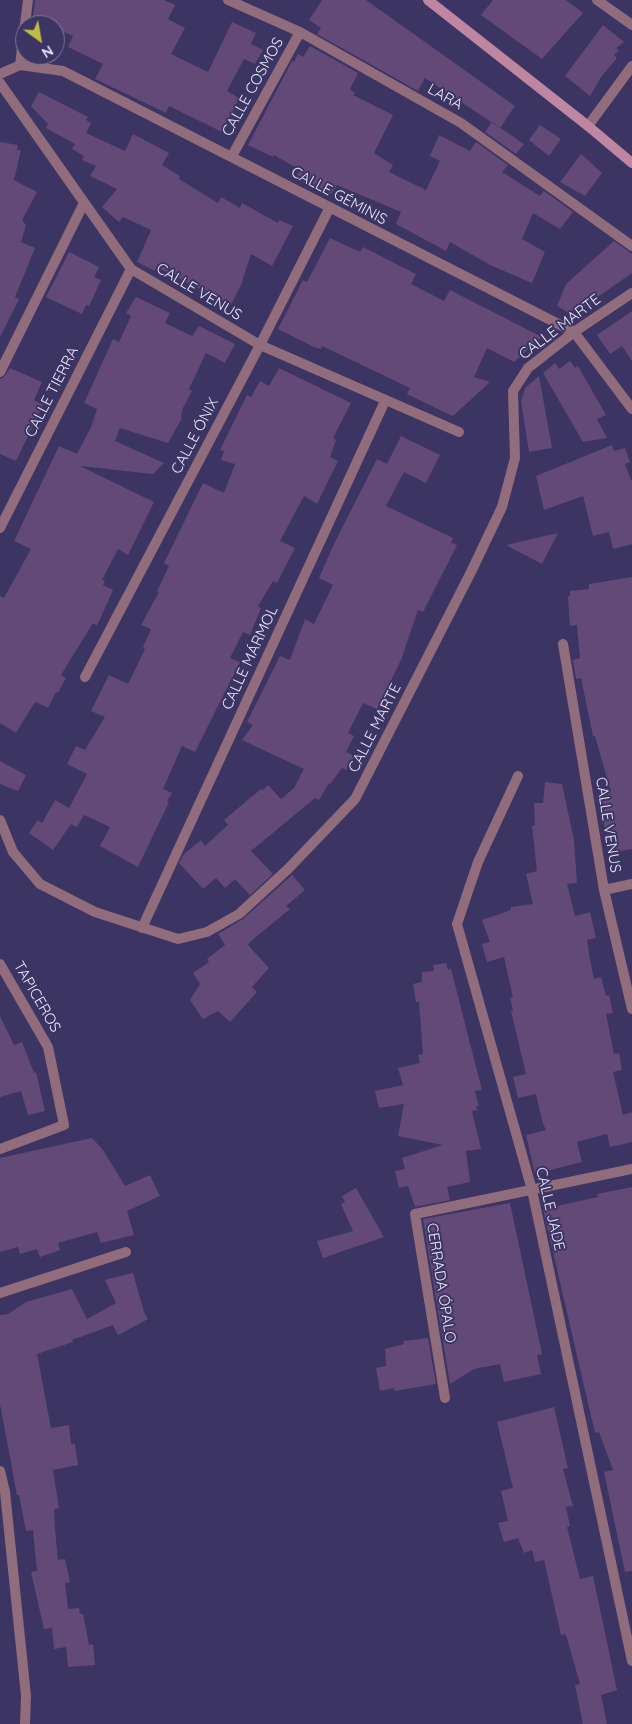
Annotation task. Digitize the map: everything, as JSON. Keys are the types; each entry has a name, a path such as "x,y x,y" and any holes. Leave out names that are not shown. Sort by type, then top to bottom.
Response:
{"main road":[{"path":"428,0 632,163"}],"street":[{"path":"26,15 28,0"},
{"name":"LARA","path":"228,0 300,32 461,123 632,246"},
{"path":"597,0 632,25"},
{"name":"CALLE COSMOS","path":"232,156 300,32"},
{"path":"0,74 20,65"},
{"name":"CALLE GÉMINIS","path":"20,65 63,71 232,156 329,209 574,332 632,408"},
{"path":"588,126 632,66"},
{"name":"CALLE VENUS","path":"0,83 131,269 260,345 459,432"},
{"path":"0,372 84,203"},
{"name":"CALLE ÓNIX","path":"85,677 260,345 329,209"},
{"name":"CALLE TIERRA","path":"0,528 131,269"},
{"name":"CALLE MARTE","path":"0,820 14,852 40,884 95,912 178,939 208,932 239,914 288,869 355,799 471,572 502,507 515,458 513,391 528,368 574,332 632,293"},
{"name":"CALLE MÁRMOL","path":"142,928 386,401"},
{"name":"CALLE VENUS","path":"563,644 604,890 632,1009"},
{"name":"CALLE JADE","path":"518,776 478,862 457,924 532,1190 632,1661"},
{"path":"604,890 632,884"},
{"name":"TAPICEROS","path":"0,964 48,1048 64,1125 0,1149"},
{"name":"CERRADA ÓPALO","path":"445,1398 415,1214 632,1169"},
{"path":"0,1293 126,1252"},
{"path":"0,1471 5,1492 26,1696 25,1724"}],"building":[{"path":"35,0 164,0 175,5 168,19 185,28 171,54 208,72 232,22 256,33 251,44 263,50 255,64 244,59 227,91 239,98 222,132 169,106 166,113 95,79 103,64 68,47 73,36 65,32 65,15 33,15"},
{"path":"322,0 366,0 515,106 500,128 425,78 418,91 317,34 321,28 309,20"},
{"path":"493,0 566,0 583,13 542,59 481,15"},
{"path":"603,25 624,42 616,48 619,50 614,55 617,58 601,77 590,96 565,76"},
{"path":"310,46 358,73 350,89 355,93 353,95 393,115 374,153 393,165 389,172 426,190 440,161 430,156 439,135 470,151 476,142 508,165 502,172 540,196 544,191 573,212 560,229 533,213 522,239 545,252 532,283 490,265 450,242 446,251 396,224 401,212 337,185 331,194 296,178 300,170 274,155 273,157 248,145 292,61 294,62 298,54 303,57"},
{"path":"39,92 88,117 86,120 91,123 86,133 125,151 133,134 169,153 162,165 180,176 179,179 218,203 221,197 240,208 242,203 278,223 279,220 293,226 272,266 251,254 241,285 231,305 157,267 155,271 137,262 151,230 123,217 119,222 102,207 117,189 90,176 96,166 82,160 84,156 72,149 75,144 46,128 48,124 31,106"},
{"path":"492,122 524,144 516,154 485,132"},
{"path":"540,125 561,139 549,156 529,140"},
{"path":"0,142 18,145 17,150 21,150 14,180 37,192 22,220 26,225 21,242 35,248 15,297 19,299 0,337"},
{"path":"581,154 602,173 585,196 560,182"},
{"path":"330,238 360,252 363,247 416,274 411,284 444,301 450,290 542,337 514,362 487,348 474,377 490,382 453,416 448,414 407,394 410,388 322,346 321,349 314,347 278,329 303,280 307,282"},
{"path":"614,241 632,254 632,273 578,311 575,308 569,313 557,306 566,284"},
{"path":"69,252 99,267 94,277 101,280 89,306 86,305 82,314 46,297"},
{"path":"136,297 170,313 165,323 192,336 199,326 235,344 225,363 206,353 189,389 192,391 183,408 182,418 168,443 120,428 115,441 164,463 153,474 80,466 154,502 128,555 118,549 102,580 105,581 103,585 113,590 97,626 93,623 61,675 66,678 58,693 56,692 48,708 36,702 16,733 0,723 0,596 4,598 31,549 14,541 59,446 77,454 91,427 97,409 84,403 113,339 119,342 131,316 126,313"},
{"path":"632,311 632,361 622,346 610,354 597,335"},
{"path":"570,361 575,368 578,366 606,415 597,419 607,438 583,442 543,373 555,363 559,369"},
{"path":"10,368 42,382 34,400 43,405 16,461 0,454 0,379 4,377"},
{"path":"279,368 351,403 333,438 336,440 330,457 338,461 317,504 304,496 280,541 295,548 277,583 273,581 258,606 261,608 250,635 243,632 230,658 240,662 195,752 182,746 163,789 172,793 167,801 169,802 138,867 100,846 110,827 84,815 77,827 71,824 53,850 29,833 38,820 42,823 55,800 69,808 87,774 67,764 76,746 85,750 105,717 91,711 109,675 128,684 145,649 143,647 151,629 141,625 159,592 157,591 169,566 164,563 203,483 224,493 235,464 221,460 224,451 220,450 247,395 251,397 260,381 269,386"},
{"path":"539,376 552,448 529,452 521,401 525,388"},
{"path":"401,436 440,455 426,483 404,472 386,506 453,538 451,543 457,545 423,612 418,610 401,660 377,709 363,703 348,733 354,736 346,752 354,756 346,770 342,768 329,783 319,800 315,798 251,851 273,874 250,895 235,879 225,888 216,878 203,889 179,863 183,855 201,840 205,846 228,825 224,820 268,785 281,799 294,788 304,769 242,740 253,725 247,722 280,656 290,660 305,619 314,624 333,585 319,578 334,544 377,459 387,464"},
{"path":"612,445 614,451 625,448 630,462 625,464 632,482 632,544 613,549 609,532 593,536 583,496 544,510 536,476"},
{"path":"558,533 542,564 506,545"},
{"path":"632,577 632,849 615,852 611,832 606,833 598,795 611,792 595,736 593,736 581,678 576,679 573,660 580,658 577,625 570,626 568,597 570,596 570,591 589,589 589,584"},
{"path":"0,761 26,775 18,791 0,784"},
{"path":"545,782 562,784 574,840 577,883 567,884 575,916 590,912 596,938 587,940 590,959 594,979 601,977 606,996 609,995 613,1013 606,1014 614,1054 619,1053 622,1070 613,1072 623,1115 632,1112 632,1142 610,1147 607,1134 577,1142 582,1162 535,1174 526,1135 546,1130 536,1094 518,1098 513,1077 526,1074 511,1011 513,1011 510,998 513,998 504,957 487,962 482,944 490,942 482,920 511,910 511,907 533,904 526,874 537,871 532,826 535,825 534,803 543,803"},
{"path":"292,875 305,890 286,906 290,909 248,945 269,968 252,987 257,992 230,1022 218,1011 203,1019 190,1000 200,984 193,973 209,962 207,959 225,945 218,934 243,919"},
{"path":"446,963 448,970 451,969 482,1090 475,1091 479,1106 476,1106 477,1110 472,1111 481,1149 466,1151 470,1182 447,1187 450,1200 415,1207 408,1186 399,1188 395,1171 405,1169 402,1158 443,1145 398,1136 404,1104 379,1108 375,1091 403,1085 398,1068 420,1063 418,1055 423,1054 419,1002 416,1002 413,984 422,982 422,972 434,971 433,965"},
{"path":"0,1016 14,1045 22,1042 34,1073 36,1072 45,1111 28,1115 21,1091 0,1097"},
{"path":"92,1138 103,1150 125,1186 150,1175 160,1196 127,1211 134,1235 101,1243 97,1232 58,1243 60,1250 40,1257 37,1249 20,1254 18,1247 0,1252 0,1158"},
{"path":"632,1187 632,1571 625,1572 604,1472 613,1470 599,1432 595,1433 543,1209 598,1197 597,1194"},
{"path":"356,1188 384,1237 323,1258 317,1241 353,1231 341,1204 345,1202 342,1196"},
{"path":"510,1203 542,1354 537,1355 541,1374 504,1382 500,1364 474,1369 450,1384 423,1219"},
{"path":"133,1273 144,1312 148,1319 118,1335 113,1325 72,1340 73,1342 37,1354 51,1428 69,1425 71,1444 75,1444 78,1465 53,1470 59,1508 54,1509 55,1529 58,1560 65,1559 70,1582 65,1583 68,1609 79,1608 80,1614 83,1614 89,1645 93,1644 95,1665 68,1667 66,1647 54,1649 52,1628 44,1629 31,1572 37,1571 33,1530 26,1531 19,1495 17,1495 0,1404 0,1315 8,1314 26,1302 72,1289 87,1319 116,1303 105,1280"},
{"path":"428,1338 436,1384 395,1391 394,1388 380,1391 376,1368 386,1366 385,1349 404,1344 403,1341"},
{"path":"554,1407 568,1468 563,1469 573,1506 566,1507 570,1526 567,1527 580,1579 593,1576 617,1690 601,1695 607,1724 583,1724 575,1685 580,1684 567,1638 565,1634 561,1635 544,1560 535,1562 532,1550 524,1553 518,1538 504,1542 498,1523 508,1521 501,1491 513,1488 497,1422"}]}
